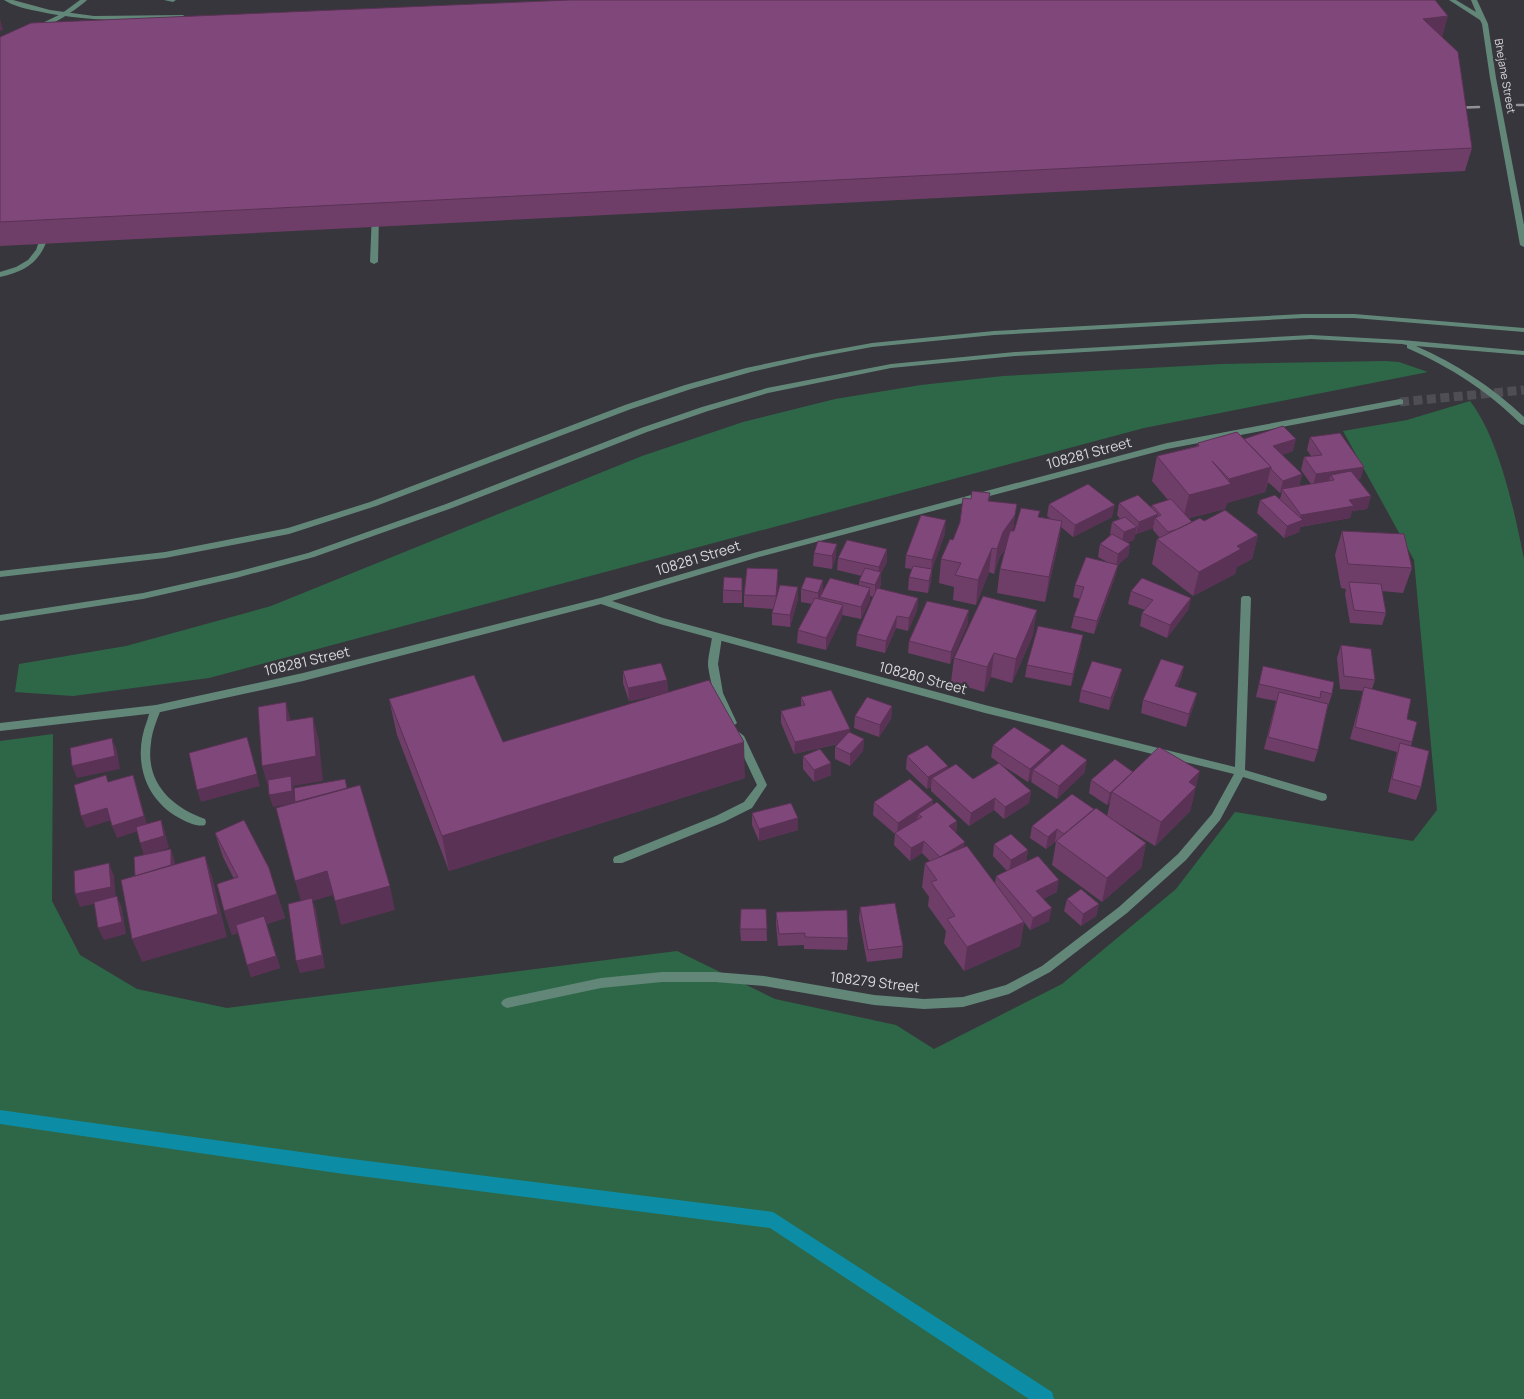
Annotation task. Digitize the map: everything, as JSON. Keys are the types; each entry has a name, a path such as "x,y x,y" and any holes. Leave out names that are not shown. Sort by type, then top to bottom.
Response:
{"street":[{"path":"7,0 63,15 103,18 188,17"},
{"path":"27,32 63,15 84,0"},
{"path":"167,0 173,0"},
{"path":"1452,0 1482,18"},
{"name":"Bhejane Street","path":"1474,0 1485,24 1493,78 1524,245"},
{"path":"374,262 375,210"},
{"path":"0,275 28,265 35,258 41,250 50,220"},
{"path":"0,574 165,555 289,531 372,504 526,444 688,387 758,368 872,345 994,333 1303,316 1354,316 1524,330"},
{"path":"0,618 143,596 236,575 310,555 449,506 653,427 705,409 767,391 890,366 1024,353 1311,337 1402,342 1524,353"},
{"path":"1402,342 1445,361 1469,375 1502,400 1524,422"},
{"name":"108281 Street","path":"0,727 156,709 303,677 601,601 757,555 1167,446 1400,402"},
{"path":"1240,772 1246,598"},
{"name":"108280 Street","path":"601,601 660,622 985,708 1240,772 1322,797"},
{"path":"618,860 720,819 748,805 762,785 714,695 713,664 717,637"},
{"path":"156,709 145,750 150,779 166,805 187,818 201,822"},
{"name":"108279 Street","path":"507,1003 601,984 662,977 715,977 764,981 874,1000 924,1004 964,1002 1009,990 1046,969 1115,916 1182,857 1216,817 1240,772"}],"green space":[{"path":"1399,362 1428,372 1144,428 209,678 73,696 15,692 19,664 126,646 271,606 642,456 743,422 835,399 921,385 1003,376 1222,364"},
{"path":"1470,401 1489,435 1505,477 1524,559 1524,1399 0,1399 0,741 53,734 52,901 80,955 137,989 227,1008 677,951 775,999 896,1025 934,1049 1062,984 1176,889 1235,812 1413,841 1437,810 1414,560 1343,431 1407,420"}],"building":[{"path":"569,0 1435,0 1448,16 1423,19 1458,52 1472,148 0,222 0,37 31,23"},
{"path":"1283,426 1296,439 1273,446 1302,474 1283,481 1244,439"},
{"path":"1237,432 1271,467 1229,479 1212,461 1231,484 1189,495 1157,456 1199,446 1198,443"},
{"path":"1340,433 1364,467 1316,474 1304,457 1322,455 1310,437"},
{"path":"1351,471 1371,496 1349,500 1354,506 1301,515 1282,489 1334,480 1331,475"},
{"path":"1088,484 1115,505 1075,525 1049,504"},
{"path":"972,491 990,493 988,501 1017,504 1015,515 1003,532 997,549 992,548 978,580 955,575 961,563 941,559 950,539 953,540 960,522 963,498 971,499"},
{"path":"1138,495 1158,514 1139,522 1119,503"},
{"path":"1275,495 1303,520 1287,526 1260,500"},
{"path":"1171,499 1192,522 1168,532 1155,518 1161,515 1152,505"},
{"path":"1021,508 1040,511 1038,517 1062,521 1049,577 1000,569 1010,531 1014,531"},
{"path":"1225,510 1258,535 1237,546 1241,549 1199,572 1157,539 1200,518 1204,521"},
{"path":"921,515 946,520 932,560 906,555"},
{"path":"1125,517 1137,527 1124,532 1112,522"},
{"path":"1342,531 1404,534 1412,568 1348,564"},
{"path":"1112,534 1130,544 1118,554 1100,544"},
{"path":"847,540 887,549 879,567 838,558"},
{"path":"818,541 837,544 832,556 814,553"},
{"path":"1086,557 1118,565 1097,621 1074,616 1084,587 1075,585"},
{"path":"913,566 932,569 929,581 909,577"},
{"path":"747,568 778,569 776,596 744,595"},
{"path":"865,568 881,572 875,585 859,581"},
{"path":"724,577 742,578 742,591 723,590"},
{"path":"806,577 823,580 818,593 801,589"},
{"path":"830,578 870,588 861,607 820,597"},
{"path":"1142,578 1191,598 1170,625 1142,613 1153,600 1131,591"},
{"path":"1349,582 1381,584 1386,613 1354,610"},
{"path":"780,585 798,587 790,615 772,613"},
{"path":"877,588 918,598 909,618 897,616 886,641 857,634"},
{"path":"983,596 1037,610 1016,659 994,653 987,667 954,658"},
{"path":"815,598 843,605 826,638 798,630"},
{"path":"927,601 969,610 951,652 909,641"},
{"path":"1038,626 1083,635 1073,674 1027,665"},
{"path":"1341,645 1371,649 1375,680 1344,676"},
{"path":"1161,659 1184,666 1175,686 1197,693 1189,714 1143,700"},
{"path":"1092,661 1122,669 1111,698 1081,690"},
{"path":"661,663 667,680 628,688 623,671"},
{"path":"1263,666 1334,682 1332,694 1321,691 1320,698 1259,684"},
{"path":"474,675 503,742 709,680 744,742 442,836 389,699"},
{"path":"1364,687 1411,699 1407,719 1417,722 1412,742 1355,727"},
{"path":"831,690 850,729 795,742 781,711 805,705 801,697"},
{"path":"1279,692 1328,704 1318,750 1268,737"},
{"path":"867,697 892,706 880,725 855,716"},
{"path":"286,702 287,721 313,717 316,756 262,766 258,707"},
{"path":"1014,727 1051,750 1030,769 993,745"},
{"path":"849,732 864,739 850,754 835,747"},
{"path":"247,737 257,774 197,790 189,753"},
{"path":"112,738 115,756 72,766 70,748"},
{"path":"1400,743 1429,751 1421,787 1392,779"},
{"path":"1062,744 1087,760 1059,786 1033,770"},
{"path":"927,745 948,766 928,777 907,756"},
{"path":"1159,747 1200,771 1189,782 1196,787 1161,822 1112,792"},
{"path":"820,749 831,763 814,770 803,756"},
{"path":"1115,759 1133,772 1110,793 1091,780"},
{"path":"999,763 1031,791 1005,807 995,798 971,813 932,778 956,764 973,779"},
{"path":"106,775 108,782 133,775 144,816 112,826 107,808 81,816 74,785"},
{"path":"291,776 292,791 269,795 268,780"},
{"path":"345,779 347,788 295,802 294,788"},
{"path":"910,779 933,800 898,823 874,802"},
{"path":"360,785 390,886 335,901 327,871 295,881 276,808"},
{"path":"1072,794 1094,809 1064,834 1057,829 1048,837 1032,826"},
{"path":"937,802 957,821 949,826 965,842 940,857 924,841 911,848 895,833 922,817 918,814"},
{"path":"791,803 798,818 759,829 752,813"},
{"path":"1096,808 1146,843 1107,878 1056,841"},
{"path":"161,820 164,836 140,843 136,827"},
{"path":"244,820 269,868 277,894 224,911 217,884 238,877 215,833"},
{"path":"1011,834 1028,850 1011,860 994,844"},
{"path":"967,846 1024,922 967,947 947,919 955,916 931,882 937,880 925,863"},
{"path":"171,849 171,865 135,876 134,857"},
{"path":"205,856 218,914 132,939 121,880"},
{"path":"1038,856 1059,880 1036,891 1052,908 1033,918 996,876"},
{"path":"109,863 111,887 75,894 74,871"},
{"path":"1081,889 1099,904 1083,914 1067,899"},
{"path":"117,896 122,922 98,928 94,902"},
{"path":"312,898 322,955 296,961 288,904"},
{"path":"895,903 903,946 868,950 860,907"},
{"path":"741,909 766,909 767,929 740,929"},
{"path":"847,910 848,938 805,937 805,933 779,934 776,912"},
{"path":"264,916 276,956 247,965 236,925"}],"waterway":[{"path":"0,1117 344,1166 773,1220 1045,1399"}],"tunnel":[{"path":"1400,402 1524,390"}],"railway":[{"path":"1517,105 1524,105"},
{"path":"1452,108 1479,107"}]}
